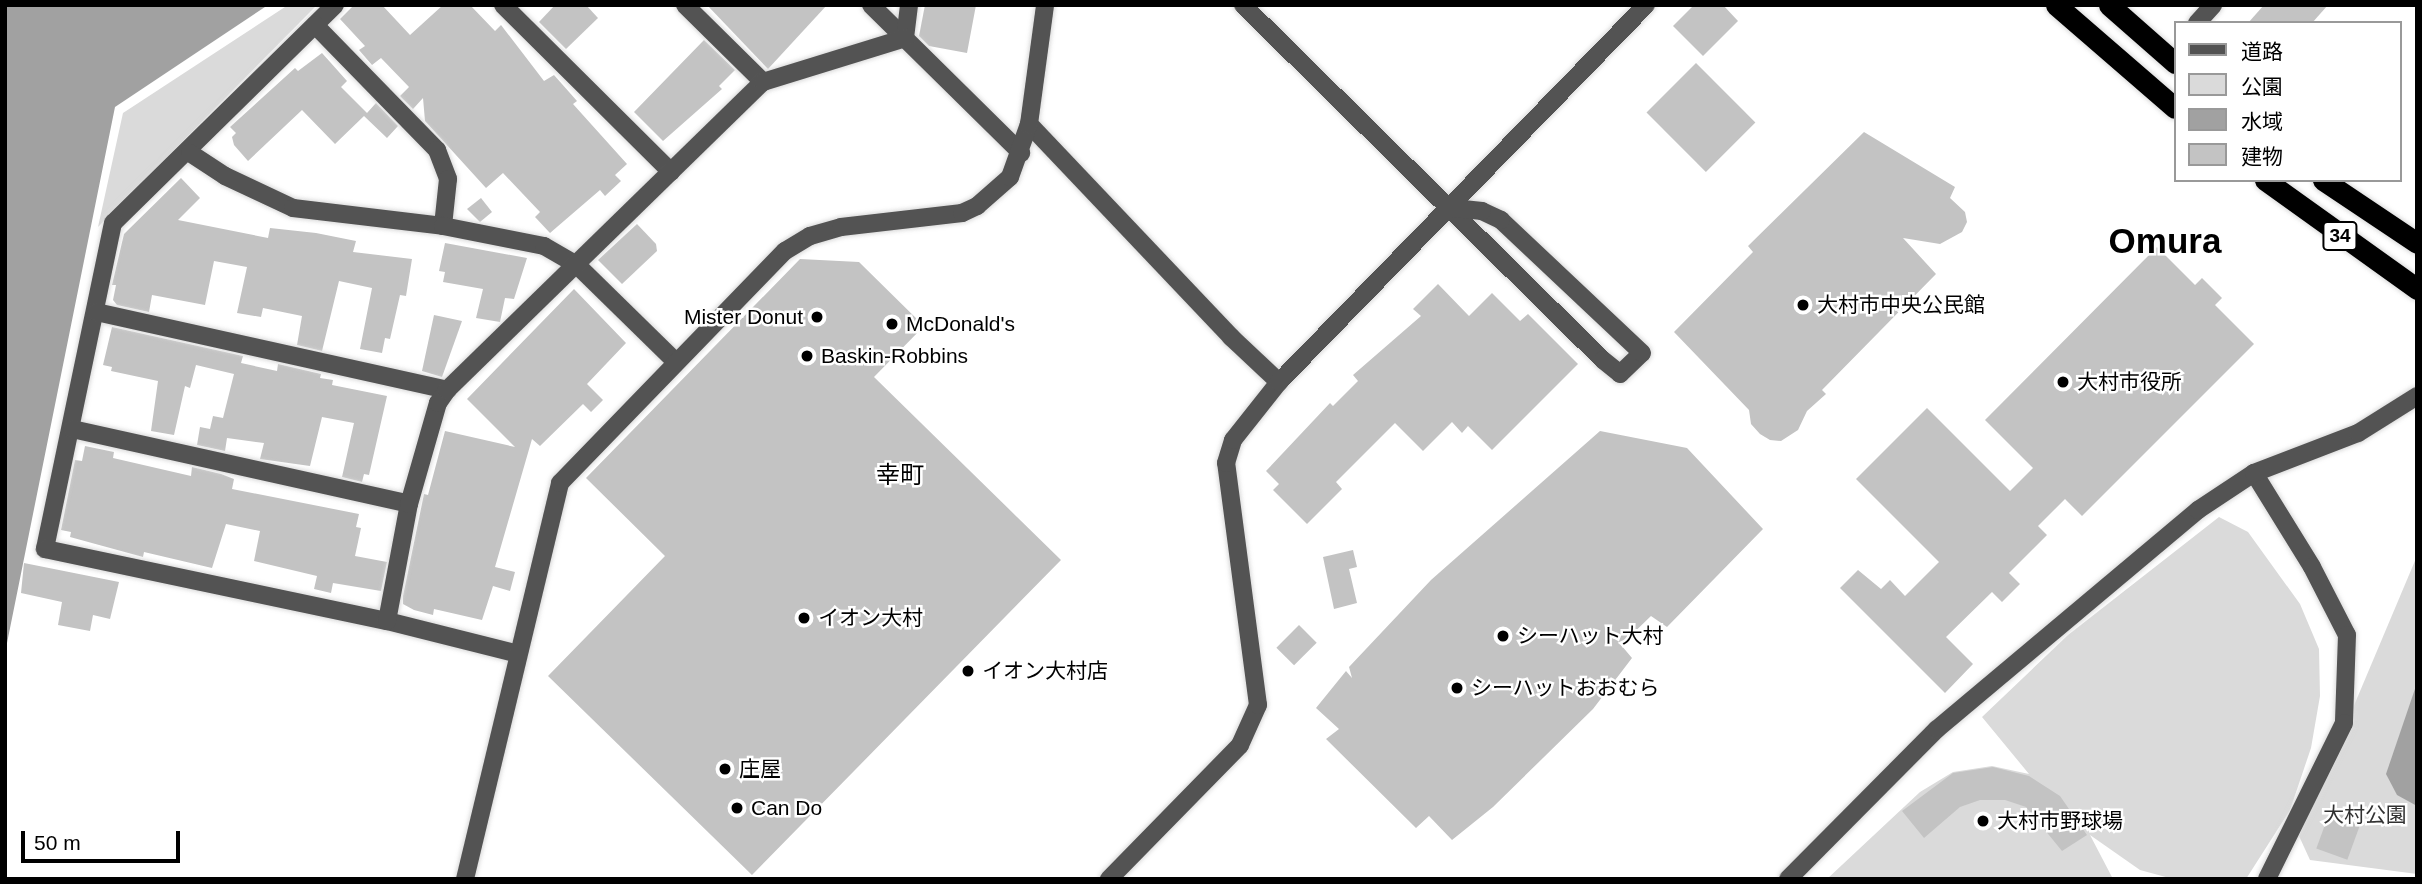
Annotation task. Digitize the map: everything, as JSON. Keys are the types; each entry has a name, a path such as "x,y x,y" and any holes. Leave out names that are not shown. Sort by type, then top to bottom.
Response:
{"highway":[{"path":"2056,5 2174,107"},
{"path":"2109,5 2173,56"},
{"name":"34","path":"2268,182 2417,289"},
{"name":"34","path":"2326,182 2417,243"}],"street":[{"path":"335,5 190,153 113,223 45,549 387,621 518,654"},
{"path":"503,5 671,172"},
{"path":"685,5 763,82"},
{"path":"871,5 1021,153"},
{"path":"905,38 909,5"},
{"path":"465,879 559,483 675,360 793,246 841,227 962,213 977,206 1010,177 1021,153 1029,124 1045,5"},
{"path":"1243,5 1620,374 1643,353 1501,220 1482,211 1451,208"},
{"path":"1109,879 1250,731 1258,705 1256,664 1226,463 1249,414 1646,5"},
{"path":"2199,21 2213,5"},
{"path":"315,24 437,150 447,179 443,226"},
{"path":"387,621 409,504 438,403 447,390 578,266 763,82 905,38"},
{"path":"1029,124 1231,337 1279,382"},
{"path":"190,153 225,176 293,208 443,226 544,246 578,266 675,360"},
{"path":"96,312 447,390"},
{"path":"1788,879 1937,729 2198,510 2254,473 2358,433 2417,396"},
{"path":"72,429 409,504"},
{"path":"2254,473 2312,566 2347,635 2344,723 2267,879"}],"green space":[{"path":"288,5 317,5 98,227 123,113"},
{"path":"2219,517 2248,532 2300,604 2319,649 2320,696 2311,748 2290,810 2246,879 2173,879 2140,870 2090,835 2113,879 1827,879 1920,792 1953,772 1992,766 2029,774 1982,717 2068,635"},
{"name":"大村公園","path":"2417,556 2417,874 2310,860 2299,836"}],"water":[{"path":"5,5 268,5 115,107 5,653"},
{"path":"2417,683 2417,806 2397,795 2386,774"}],"building":[{"path":"354,5 382,5 410,35 443,5 470,5 495,31 501,25 544,81 554,75 577,101 573,104 627,164 615,175 621,181 605,196 600,190 550,233 535,217 540,212 503,173 486,188 425,121 423,98 413,109 400,96 409,87 381,58 372,65 359,50 365,46 340,19"},
{"path":"555,5 586,5 598,18 566,49 539,22"},
{"path":"707,5 827,5 768,69"},
{"path":"925,5 976,5 967,53 929,46 919,36"},
{"path":"1694,5 1723,5 1738,21 1703,56 1673,26"},
{"path":"2264,5 2328,5 2314,21 2250,21"},
{"path":"704,40 735,70 719,86 722,89 663,141 634,112"},
{"path":"322,53 347,81 341,87 367,113 376,103 398,126 387,138 364,116 335,144 302,110 248,161 234,145 232,137 236,133 230,127 295,68 298,71"},
{"path":"1696,63 1755,122 1706,172 1647,112"},
{"name":"大村市中央公民館","path":"1864,132 1955,187 1950,198 1965,212 1967,222 1962,232 1940,244 1903,238 1936,274 1822,390 1826,394 1807,411 1798,430 1781,441 1770,440 1751,424 1749,410 1674,332 1753,252 1748,246"},
{"path":"181,178 200,198 178,220 268,238 270,228 316,233 356,241 353,252 412,259 406,296 400,295 390,339 385,338 382,353 360,349 372,288 339,281 322,351 297,345 302,316 263,308 261,317 237,313 247,267 214,261 205,305 152,295 149,312 117,305 113,300 116,285 112,285 124,234"},
{"path":"481,198 492,212 480,222 467,209"},
{"path":"637,224 656,244 657,251 622,284 598,260"},
{"path":"445,243 527,258 514,299 505,298 500,322 476,318 483,289 443,282 445,272 439,271"},
{"path":"2157,247 2195,285 2202,278 2222,298 2215,305 2254,344 2082,516 2065,499 2038,526 2047,535 2009,573 2020,584 2002,602 1992,592 1946,637 1973,664 1945,693 1840,588 1858,570 1881,589 1890,580 1905,596 1939,562 1856,479 1927,408 2010,491 2033,468 1985,420"},
{"name":"イオン大村","path":"800,259 859,262 924,326 874,377 1061,560 752,875 548,676 665,556 586,478"},
{"path":"1438,284 1469,316 1492,293 1520,321 1528,314 1578,364 1492,450 1468,426 1462,433 1452,422 1423,451 1395,423 1336,482 1342,489 1307,524 1273,490 1279,484 1266,471 1330,403 1333,406 1358,381 1353,375 1421,316 1413,309"},
{"path":"574,289 626,343 587,384 603,400 591,412 583,404 540,446 532,439 495,567 515,572 510,591 493,586 482,620 434,609 433,615 414,610 403,604 403,596 424,494 428,495 445,431 515,447 467,399"},
{"path":"434,315 462,321 442,377 422,371"},
{"path":"112,327 243,356 241,363 277,371 278,364 321,374 320,378 333,380 332,385 387,396 369,475 364,474 362,482 342,477 354,423 322,417 310,466 260,459 264,443 227,438 225,451 197,445 200,427 210,429 213,416 223,418 234,374 196,365 190,388 185,386 174,435 151,431 158,381 111,371 112,367 103,365"},
{"name":"シーハット大村","path":"1600,431 1687,448 1763,529 1667,627 1651,616 1621,645 1632,658 1593,709 1493,807 1452,840 1429,816 1416,828 1326,739 1339,729 1316,708 1346,671 1352,678 1349,667 1431,580"},
{"path":"85,446 114,452 113,458 191,476 192,467 221,474 234,479 232,489 359,514 356,527 361,528 355,556 387,562 381,591 333,583 331,593 314,589 317,576 254,561 260,531 226,524 212,568 144,552 143,557 70,537 71,532 61,530 75,460 82,461"},
{"path":"1353,550 1357,567 1349,569 1357,603 1334,609 1323,557"},
{"path":"24,563 119,582 110,619 93,615 90,631 58,625 62,602 21,593"},
{"path":"1299,625 1317,643 1294,665 1276,648"},
{"path":"1993,767 2029,776 2060,796 2087,835 2062,851 2026,807 2005,800 1980,800 1960,807 1924,838 1902,811 1953,773"},
{"path":"2330,811 2361,822 2347,860 2316,849"}],"place":[{"name":"大村市中央公民館","path":"1803,305"},
{"name":"Mister Donut","path":"817,317"},
{"name":"McDonald's","path":"892,324"},
{"name":"Baskin-Robbins","path":"807,356"},
{"name":"大村市役所","path":"2063,382"},
{"name":"イオン大村","path":"804,618"},
{"name":"シーハット大村","path":"1503,636"},
{"name":"イオン大村店","path":"968,671"},
{"name":"シーハットおおむら","path":"1457,688"},
{"name":"庄屋","path":"725,769"},
{"name":"Can Do","path":"737,808"},
{"name":"大村市野球場","path":"1983,821"}],"district":[{"name":"Omura","path":"2165,241"},
{"name":"幸町","path":"900,475"}]}
